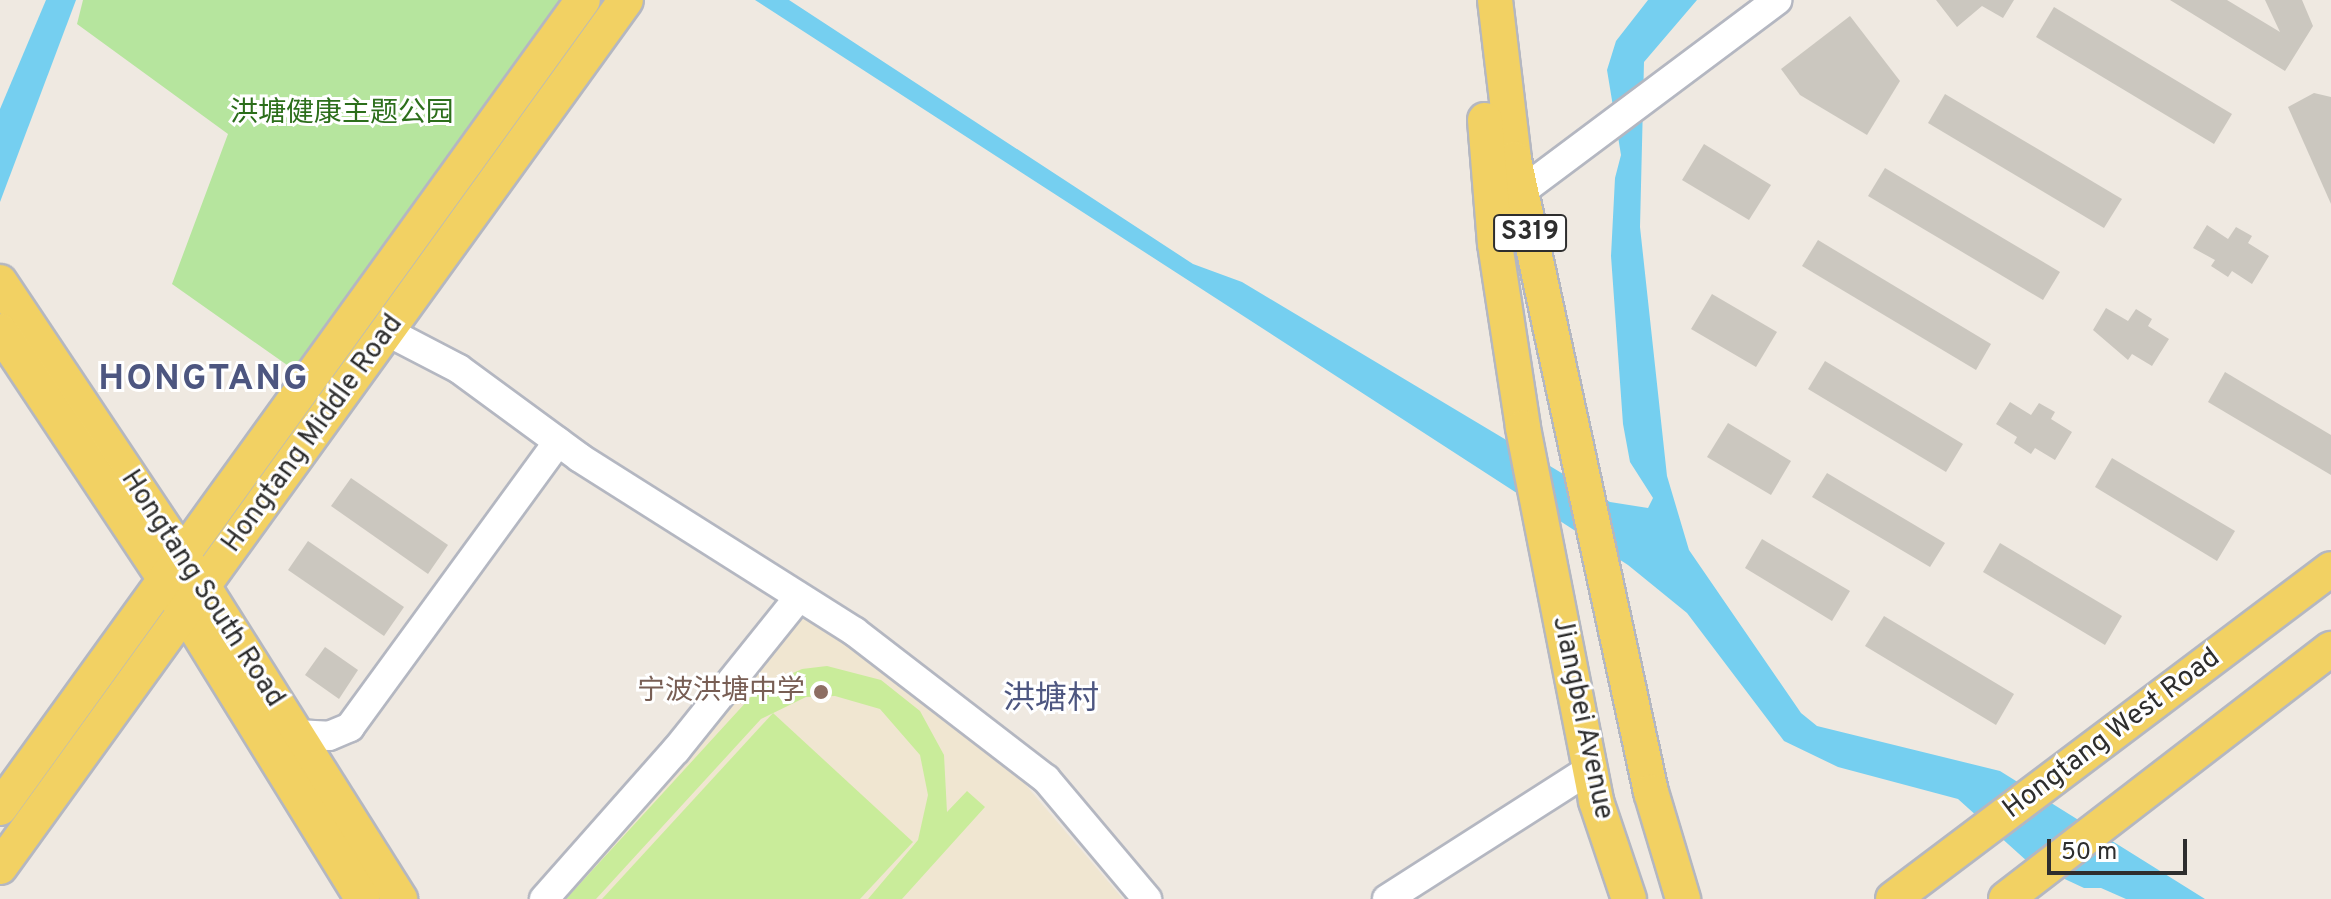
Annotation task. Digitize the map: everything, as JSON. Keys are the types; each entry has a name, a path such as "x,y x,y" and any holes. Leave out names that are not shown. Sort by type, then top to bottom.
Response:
{"main road":[{"name":"Hongtang Middle Road","path":"0,808 583,0"},
{"name":"Hongtang Middle Road","path":"0,867 626,0"},
{"name":"S319","path":"1471,0 1492,215"},
{"name":"S319","path":"1495,0 1521,191"},
{"name":"Jiangbei Avenue","path":"1521,191 1651,792 1683,899"},
{"name":"Jiangbei Avenue","path":"1492,215 1523,428 1590,769 1629,899"},
{"name":"Hongtang South Road","path":"0,282 193,599 363,899"},
{"name":"Hongtang South Road","path":"0,331 173,567"},
{"name":"Hongtang West Road","path":"1893,899 2331,569"},
{"name":"Hongtang South Road","path":"193,599 295,734 400,899"},
{"path":"2006,899 2331,649"}],"street":[{"path":"1492,215 1777,0"},
{"path":"388,332 459,369 558,442 855,632 1046,779 1147,899"},
{"path":"295,734 329,736 350,727 558,442"},
{"path":"544,899 676,750 799,597"},
{"path":"1387,899 1590,769"}],"shaded area":[{"name":"宁波洪塘中学","path":"800,612 1007,763 1123,899 555,899"}],"green space":[{"name":"洪塘健康主题公园","path":"83,0 567,0 297,372 172,284 228,134 77,24"},
{"path":"827,666 881,680 920,711 944,755 947,812 967,791 985,807 902,899 868,899 918,840 928,795 920,755 880,709 835,696 806,697 761,719 596,899 566,899 759,688 802,669"},
{"path":"773,713 913,842 860,899 602,899"}],"water":[{"path":"46,0 76,0 0,202 0,109"},
{"path":"755,0 789,0 1193,264 1242,282 1610,502 1648,508 1653,498 1630,462 1623,424 1611,256 1615,178 1621,155 1607,70 1616,41 1648,0 1697,0 1644,62 1640,227 1667,476 1689,550 1801,713 1817,726 2000,771 2205,899 2126,899 2101,888 2084,888 2028,862 1958,799 1838,767 1784,741 1687,613 1628,565"}],"building":[{"path":"1936,0 2014,0 2003,18 1982,6 1957,27"},
{"path":"2170,0 2227,0 2280,32 2265,0 2302,0 2313,26 2285,71"},
{"path":"2054,7 2232,114 2214,144 2036,37"},
{"path":"1850,16 1900,81 1867,135 1800,95 1781,69"},
{"path":"2314,93 2331,97 2331,204 2288,107"},
{"path":"1945,94 2122,199 2104,228 1928,123"},
{"path":"1704,144 1771,185 1749,220 1682,180"},
{"path":"1885,168 2060,272 2043,300 1868,196"},
{"path":"2207,225 2228,239 2236,227 2252,236 2248,243 2269,256 2252,284 2232,271 2228,277 2211,266 2215,260 2193,248"},
{"path":"1818,240 1991,344 1976,370 1802,266"},
{"path":"1712,294 1777,332 1756,367 1691,329"},
{"path":"2106,308 2128,321 2136,309 2152,319 2148,326 2169,339 2152,366 2132,354 2128,360 2093,330"},
{"path":"1825,361 1963,444 1946,472 1808,389"},
{"path":"2225,372 2331,435 2331,475 2208,402"},
{"path":"2010,402 2031,415 2039,403 2055,412 2051,419 2072,432 2055,460 2035,448 2031,454 2014,443 2017,437 1996,424"},
{"path":"1728,423 1791,461 1771,495 1707,457"},
{"path":"2112,458 2235,531 2217,561 2095,487"},
{"path":"1827,473 1945,543 1930,567 1812,497"},
{"path":"351,478 448,545 428,574 331,506"},
{"path":"1762,539 1850,591 1832,621 1745,568"},
{"path":"308,541 404,607 384,636 288,570"},
{"path":"2000,543 2122,616 2105,645 1983,572"},
{"path":"1884,616 2014,694 1996,725 1865,646"},
{"path":"325,647 358,670 339,699 305,675"}],"place":[{"name":"宁波洪塘中学","path":"821,692"}],"district":[{"name":"HONGTANG","path":"204,381"},
{"name":"洪塘村","path":"1051,700"}]}
